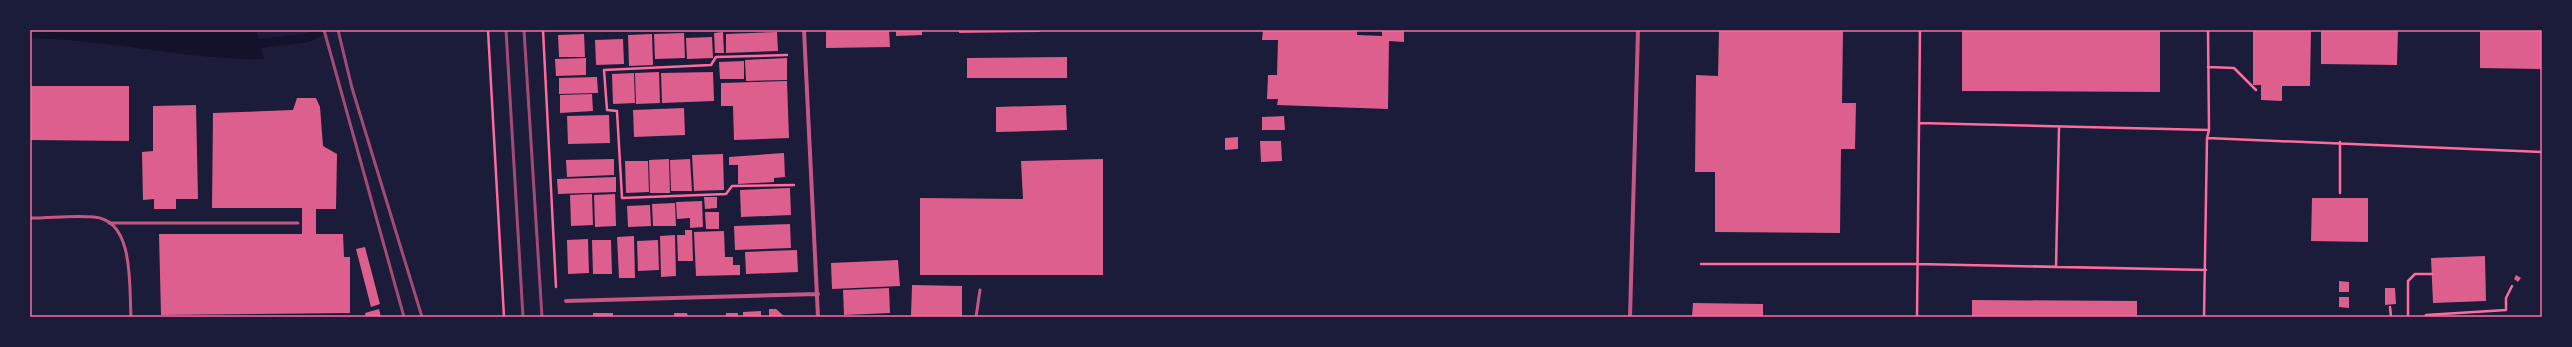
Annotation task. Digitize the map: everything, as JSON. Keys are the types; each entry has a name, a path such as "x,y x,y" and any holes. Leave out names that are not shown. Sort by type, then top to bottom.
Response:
{"street":[{"path":"804,30 818,317"},
{"path":"1630,317 1638,30"},
{"path":"566,301 818,294"}],"lane":[{"path":"30,218 96,217 110,223 298,223"},
{"path":"110,223 120,234 126,247 132,317"},
{"path":"976,317 980,290"}],"path":[{"path":"488,30 504,317"},
{"path":"543,30 557,294"},
{"path":"1917,317 1920,30"},
{"path":"2204,317 2206,270 2207,138 2209,130 2208,30"},
{"path":"806,55 716,57 711,65 604,70 607,110 617,111 622,198 726,194 732,186 812,184"},
{"path":"2208,67 2234,68 2256,90"},
{"path":"1919,123 2209,130"},
{"path":"2056,267 2058,127"},
{"path":"2207,138 2340,142 2542,152"},
{"path":"2340,142 2340,193"},
{"path":"1701,264 1918,264 2206,270"},
{"path":"2408,317 2408,280 2415,274 2432,274"},
{"path":"2426,317 2426,315 2506,310 2506,298 2512,286"},
{"path":"2390,307 2391,317"}],"shaded area":[{"path":"30,30 257,32 264,59 205,56 59,39 30,38"}],"building":[{"path":"826,30 889,30 890,47 826,48"},
{"path":"896,30 922,30 922,35 896,36"},
{"path":"959,30 1040,30 1040,32 959,33"},
{"path":"1263,30 1357,30 1357,35 1382,36 1382,30 1404,30 1404,42 1389,41 1388,109 1277,105 1278,99 1267,99 1268,75 1277,75 1278,40 1262,40"},
{"path":"1719,30 1843,30 1842,103 1856,103 1855,149 1841,149 1840,233 1715,232 1715,172 1695,172 1696,75 1718,76"},
{"path":"1962,30 2160,30 2160,92 1962,91"},
{"path":"2253,30 2311,30 2310,86 2282,86 2282,101 2261,100 2261,85 2253,85"},
{"path":"2321,30 2398,30 2397,65 2321,64"},
{"path":"2480,30 2542,30 2542,69 2480,68"},
{"path":"723,32 724,53 715,53 714,33"},
{"path":"777,32 778,51 726,53 726,34"},
{"path":"684,33 685,58 655,59 654,34"},
{"path":"584,34 585,57 559,57 558,35"},
{"path":"652,34 653,65 629,66 628,35"},
{"path":"712,37 713,58 687,59 686,38"},
{"path":"623,39 624,64 596,65 595,40"},
{"path":"1067,57 1067,78 967,78 967,58"},
{"path":"586,58 586,75 556,76 555,59"},
{"path":"787,58 787,80 746,81 745,60"},
{"path":"744,61 744,79 720,79 719,62"},
{"path":"659,72 660,103 636,104 635,73"},
{"path":"713,72 714,101 662,103 661,73"},
{"path":"634,73 635,103 613,104 612,74"},
{"path":"597,77 598,93 559,94 559,78"},
{"path":"787,81 789,138 734,140 733,106 721,106 721,83"},
{"path":"30,86 129,86 129,141 30,140"},
{"path":"592,94 593,111 560,113 560,95"},
{"path":"297,98 316,98 320,107 323,146 337,154 336,209 316,209 316,234 343,234 344,257 350,257 350,313 161,315 159,234 302,234 302,208 212,208 213,113 293,110"},
{"path":"196,105 198,199 176,199 176,209 154,209 154,199 143,200 142,152 153,151 153,106"},
{"path":"1066,105 1067,130 996,132 996,107"},
{"path":"684,108 685,135 634,137 633,110"},
{"path":"609,115 610,143 568,144 567,116"},
{"path":"1284,116 1285,130 1262,130 1262,117"},
{"path":"1238,137 1238,149 1225,150 1225,138"},
{"path":"1260,141 1281,141 1282,161 1261,162"},
{"path":"784,153 785,177 774,178 774,182 738,184 738,165 729,165 729,157"},
{"path":"723,154 724,190 694,191 692,155"},
{"path":"614,159 614,175 567,177 566,160"},
{"path":"669,159 670,193 650,193 649,160"},
{"path":"690,159 692,191 671,191 670,160"},
{"path":"1103,159 1103,275 920,275 920,198 1023,199 1021,161"},
{"path":"625,161 648,161 649,192 626,193"},
{"path":"616,177 616,192 558,194 557,179"},
{"path":"790,188 791,215 741,217 740,190"},
{"path":"592,194 593,225 571,226 570,195"},
{"path":"615,194 616,226 595,227 594,195"},
{"path":"704,197 717,197 717,208 705,209"},
{"path":"2312,198 2368,198 2368,242 2311,241"},
{"path":"702,201 703,227 690,228 690,218 677,219 676,202"},
{"path":"675,203 676,226 653,226 652,204"},
{"path":"650,205 651,226 628,227 627,206"},
{"path":"705,212 719,212 719,229 706,229"},
{"path":"790,224 791,248 735,250 734,226"},
{"path":"685,230 692,230 693,261 678,261 677,235 685,235"},
{"path":"724,231 725,257 733,257 733,265 740,265 740,275 696,276 694,232"},
{"path":"675,235 676,276 661,277 660,236"},
{"path":"634,236 635,278 619,278 617,237"},
{"path":"588,239 589,273 568,274 567,240"},
{"path":"592,240 611,240 612,274 593,274"},
{"path":"658,240 659,270 638,271 637,241"},
{"path":"365,247 380,304 371,307 356,249"},
{"path":"797,250 798,272 746,274 745,252"},
{"path":"2485,256 2486,301 2433,303 2431,258"},
{"path":"898,260 900,286 832,289 831,263"},
{"path":"2516,275 2521,278 2518,282 2514,279"},
{"path":"2339,281 2349,282 2349,292 2339,292"},
{"path":"912,285 962,286 962,317 911,316"},
{"path":"889,288 890,313 844,315 843,290"},
{"path":"2385,288 2395,288 2396,304 2385,305"},
{"path":"2339,297 2349,297 2349,308 2339,307"},
{"path":"1972,300 2137,301 2137,317 1972,317"},
{"path":"1693,303 1763,304 1763,317 1692,317"},
{"path":"379,309 381,317 366,317 365,313"},
{"path":"769,309 776,309 785,317 769,317"},
{"path":"761,311 761,317 743,317 743,312"},
{"path":"593,313 613,313 613,317 593,317"},
{"path":"674,313 687,313 688,317 674,317"},
{"path":"726,313 738,313 738,317 726,317"}],"waterway":[{"path":"248,45 306,38 324,30"}],"railway":[{"path":"324,30 404,317"},
{"path":"338,30 352,88 422,317"},
{"path":"506,30 523,317"},
{"path":"524,30 542,317"}]}
